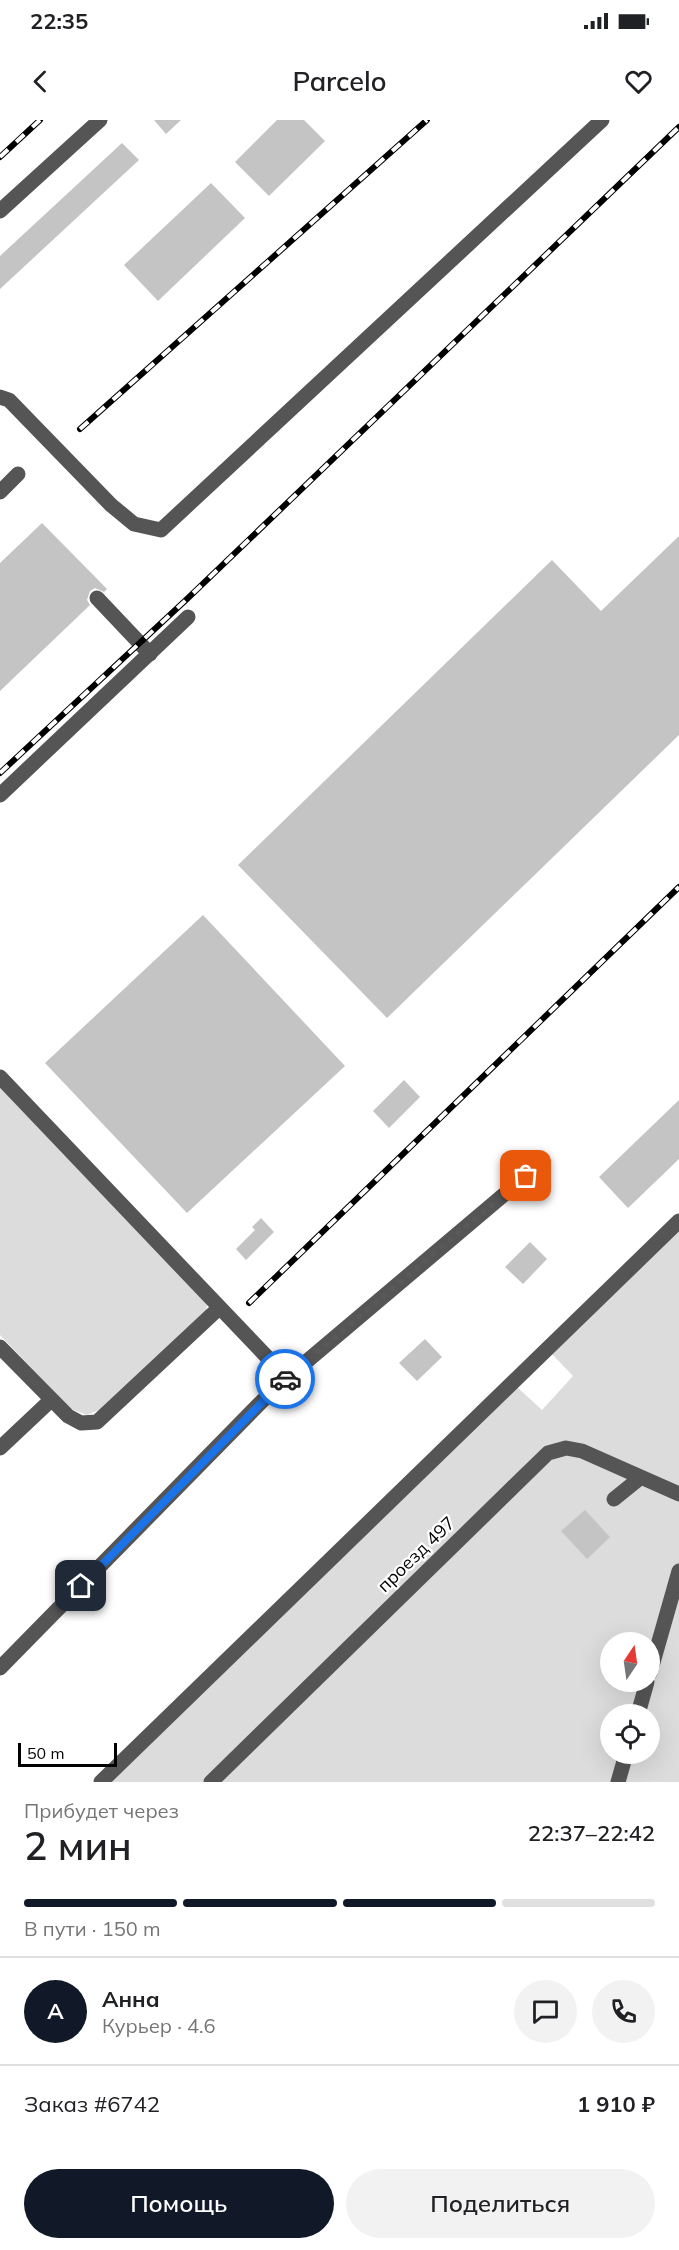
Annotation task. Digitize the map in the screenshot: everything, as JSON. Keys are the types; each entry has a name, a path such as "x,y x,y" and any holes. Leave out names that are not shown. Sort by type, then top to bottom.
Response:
{"lane":[{"path":"0,211 100,120"},
{"path":"0,397 9,400 111,505 134,524 161,530 602,120"},
{"path":"0,492 18,474"},
{"path":"97,598 150,654"},
{"path":"0,795 188,617"},
{"path":"0,1077 287,1378"},
{"path":"0,1668 265,1397 526,1176"},
{"path":"101,1782 679,1221"},
{"path":"0,1347 68,1416 81,1423 97,1422 219,1308"},
{"path":"0,1448 51,1400"},
{"name":"проезд 497","path":"210,1782 548,1453 566,1448 582,1450 679,1494"},
{"path":"614,1498 640,1478"},
{"path":"660,1638 679,1571"},
{"path":"618,1782 623,1764"}],"shaded area":[{"path":"0,1087 207,1304 206,1311 99,1410 87,1415 71,1409 0,1335"},
{"path":"679,1232 679,1782 110,1782 517,1387 542,1410 573,1376 551,1353"}],"building":[{"path":"154,120 181,120 166,134"},
{"path":"277,120 304,120 325,141 269,196 235,162"},
{"path":"122,143 139,160 0,289 0,256"},
{"path":"211,183 245,218 158,301 124,265"},
{"path":"42,523 107,589 104,592 95,588 90,591 87,600 90,605 0,691 0,563"},
{"path":"679,536 679,735 387,1018 238,865 552,560 601,611"},
{"path":"203,915 345,1066 187,1213 45,1063"},
{"path":"404,1080 420,1097 389,1128 373,1111"},
{"path":"679,1100 679,1159 628,1208 599,1177"},
{"path":"261,1218 274,1232 246,1260 236,1249 255,1230 252,1227"},
{"path":"530,1242 547,1259 523,1284 505,1267"},
{"path":"425,1339 442,1357 417,1381 399,1363"},
{"path":"585,1510 610,1537 587,1559 561,1531"}],"railway":[{"path":"0,157 40,120"},
{"path":"80,429 427,120"},
{"path":"0,773 187,599 679,127"},
{"path":"249,1303 679,887"}],"way so far":[{"path":"285,1379 526,1176"}],"route":[{"path":"81,1586 285,1379"}]}
